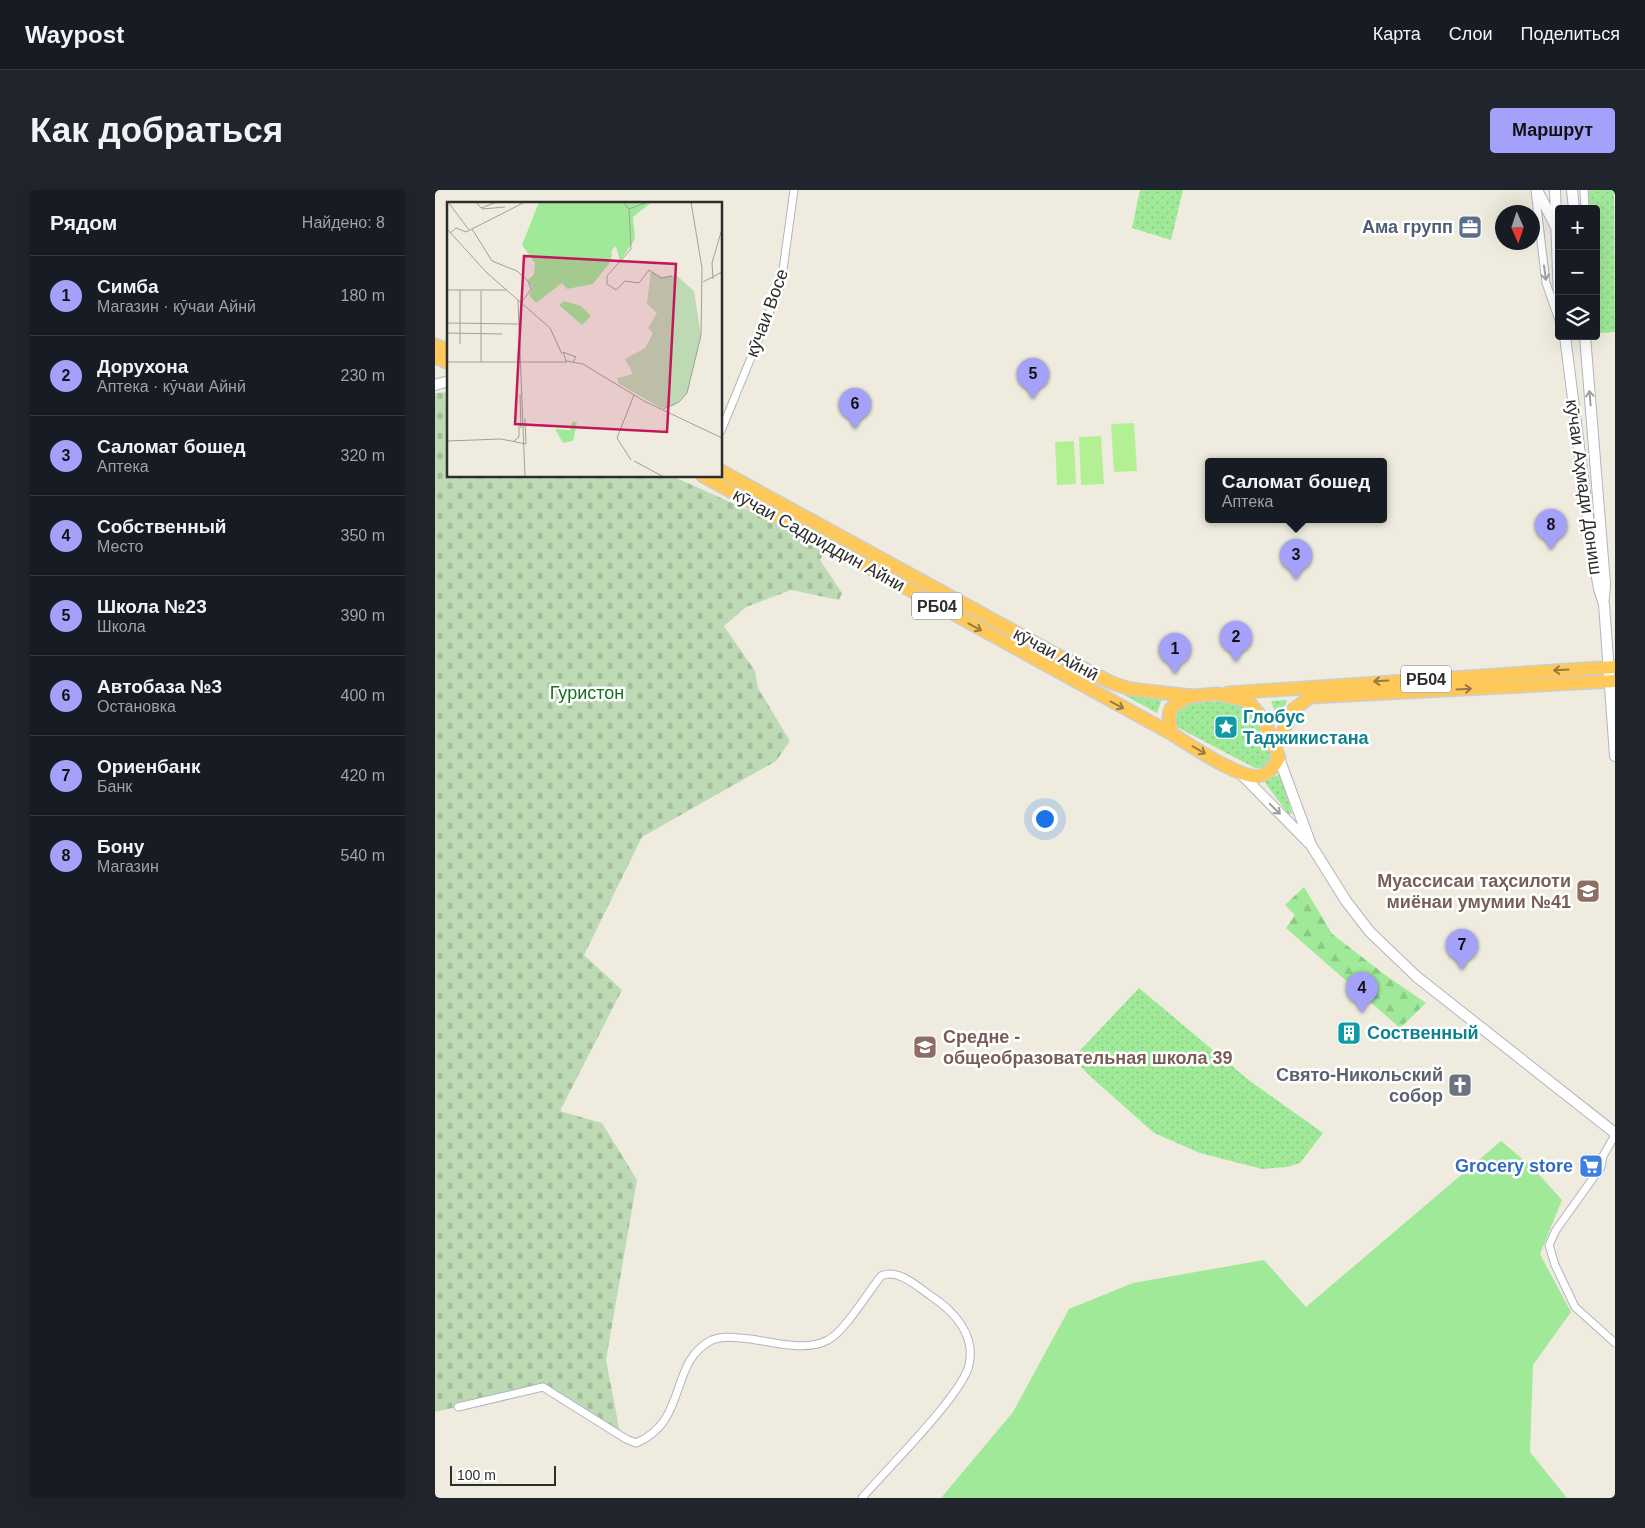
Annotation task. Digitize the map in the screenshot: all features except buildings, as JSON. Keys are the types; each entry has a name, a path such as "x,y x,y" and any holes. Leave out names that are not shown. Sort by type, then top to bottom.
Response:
{"highway":[{"path":"435,345 447,350"},
{"path":"435,357 447,362"},
{"name":"кӯчаи Садриддин Айни","path":"723,472 928,585"},
{"name":"кӯчаи Садриддин Айни","path":"707,478 1171,734"},
{"name":"кӯчаи Айнӣ","path":"928,585 1112,683 1149,692 1191,696"},
{"name":"РБ04","path":"1612,667 1242,690 1191,696 1170,709 1168,714 1171,734 1241,774 1251,777 1265,774 1277,753 1294,710 1310,697 1613,681"},
{"name":"РБ04","path":"1218,694 1241,698 1252,704 1264,720 1277,753"}],"street":[{"name":"кӯчаи Восе","path":"723,426 781,284 794,190"},
{"path":"1536,190 1555,225"},
{"path":"1536,190 1546,283 1555,309"},
{"path":"1555,190 1555,205"},
{"path":"1572,190 1574,205"},
{"path":"1584,190 1585,205"},
{"path":"1557,250 1559,295"},
{"name":"кӯчаи Аҳмади Дониш","path":"1565,340 1591,549 1604,604 1612,667 1615,756"},
{"path":"1585,340 1605,584 1604,604"},
{"path":"1277,753 1311,845 1353,912 1386,948 1471,1021 1615,1134 1603,1156 1601,1167 1551,1240 1549,1251 1575,1307 1615,1344"},
{"path":"1241,774 1311,845"},
{"path":"458,1407 543,1387 626,1439 636,1443 658,1431 665,1423 671,1412 683,1374 693,1357 713,1340 726,1337 785,1344 819,1344 829,1340 838,1332 881,1276 890,1273 909,1282 948,1307 956,1316 968,1340 969,1365 965,1376 949,1400 862,1498"}],"green space":[{"path":"1140,190 1183,190 1171,240 1132,228"},
{"path":"1588,190 1614,190 1615,332 1600,333 1600,205 1590,205"},
{"name":"Гуристон","path":"447,392 447,478 676,478 828,546 820,560 842,593 839,600 791,590 746,607 724,626 755,671 758,688 790,741 776,761 642,837 584,955 622,990 560,1111 602,1123 637,1180 606,1360 620,1433 539,1388 435,1412 435,393"},
{"path":"1134,423 1137,471 1114,472 1111,424"},
{"path":"1101,436 1104,484 1081,485 1079,437"},
{"path":"1074,441 1076,484 1057,485 1055,442"},
{"path":"1125,692 1162,699 1157,713 1124,695"},
{"path":"1287,700 1281,721 1278,721 1271,701"},
{"path":"1182,702 1241,702 1258,715 1272,755 1269,762 1262,768 1255,768 1177,727 1176,717"},
{"path":"1280,774 1292,813 1289,815 1264,781"},
{"path":"1304,887 1332,934 1388,977 1426,1003 1400,1028 1286,928 1295,915 1285,905"},
{"path":"1139,988 1250,1081 1323,1133 1300,1163 1287,1167 1262,1169 1200,1153 1154,1133 1090,1076 1073,1058"},
{"path":"1501,1141 1532,1167 1562,1200 1540,1254 1571,1312 1533,1365 1530,1452 1567,1498 941,1498 1013,1412 1069,1309 1133,1283 1264,1260 1306,1307"}],"place":[{"name":"Ама групп","path":"1470,227"},
{"name":"Школа №23","path":"1033,399"},
{"name":"Автобаза №3","path":"855,429"},
{"name":"Бону","path":"1551,550"},
{"name":"Саломат бошед","path":"1296,580"},
{"name":"Дорухона","path":"1236,662"},
{"name":"Симба","path":"1175,674"},
{"name":"Глобус Таджикистана","path":"1226,727"},
{"name":"Муассисаи таҳсилоти миёнаи умумии №41","path":"1588,891"},
{"name":"Ориенбанк","path":"1462,970"},
{"name":"Собственный","path":"1362,1013"},
{"name":"Соственный","path":"1349,1033"},
{"name":"Средне - общеобразовательная школа 39","path":"925,1047"},
{"name":"Свято-Никольский собор","path":"1460,1085"},
{"name":"Grocery store","path":"1591,1166"}]}
